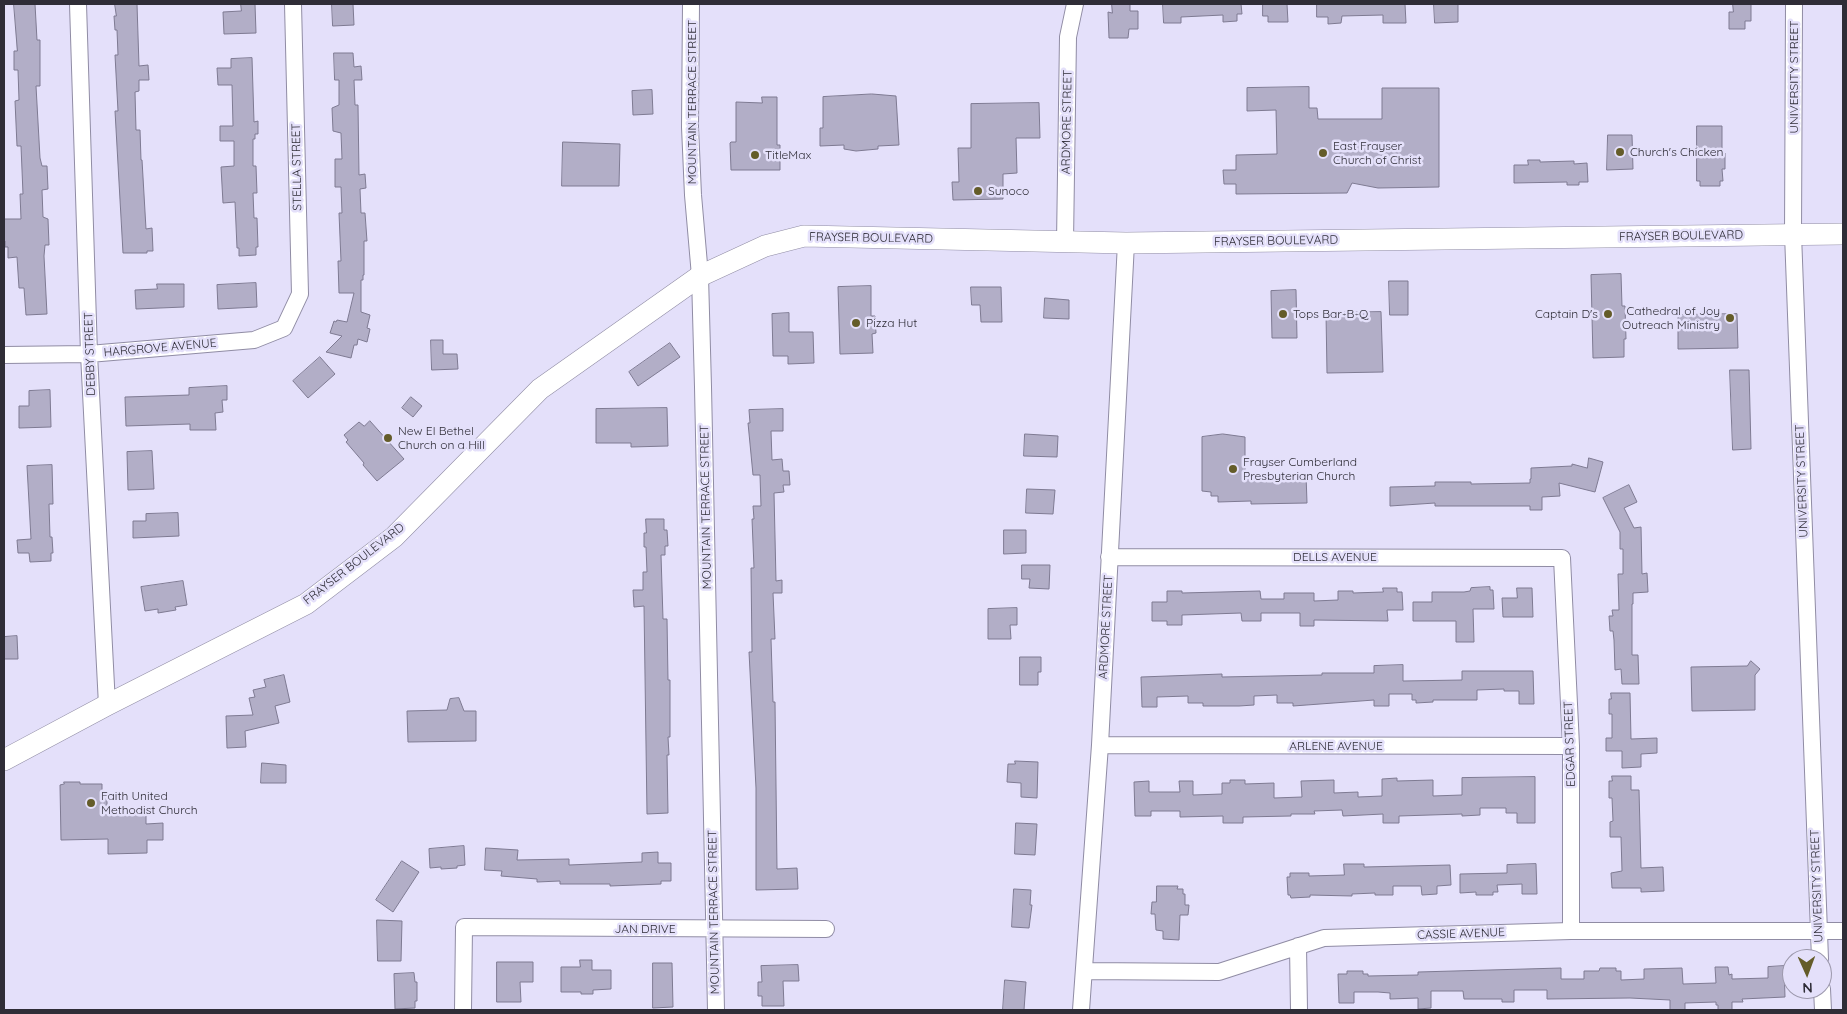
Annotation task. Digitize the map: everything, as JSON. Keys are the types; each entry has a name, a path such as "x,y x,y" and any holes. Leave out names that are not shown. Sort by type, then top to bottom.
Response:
{"main road":[{"name":"FRAYSER BOULEVARD","path":"4,760 107,705 306,604 394,536 540,389 700,276 765,246 804,236 1126,243 1843,234"}],"street":[{"name":"DEBBY STREET","path":"78,4 89,354 107,705"},
{"name":"STELLA STREET","path":"284,328 300,294 293,4"},
{"name":"MOUNTAIN TERRACE STREET","path":"691,4 690,127 693,195 700,276 716,1010"},
{"name":"ARDMORE STREET","path":"1065,242 1068,37 1075,4"},
{"name":"UNIVERSITY STREET","path":"1794,4 1793,234 1820,949"},
{"name":"ARDMORE STREET","path":"1081,1010 1100,745 1126,243"},
{"name":"HARGROVE AVENUE","path":"4,355 89,354 254,340 284,328"},
{"name":"DELLS AVENUE","path":"1109,557 1562,558"},
{"name":"EDGAR STREET","path":"1562,558 1571,746 1571,931"},
{"name":"ARLENE AVENUE","path":"1100,745 1571,746"},
{"name":"JAN DRIVE","path":"463,1010 464,927 826,929"},
{"name":"CASSIE AVENUE","path":"1084,971 1219,972 1324,938 1571,931 1843,931"},
{"path":"1298,946 1299,1010"}],"building":[{"path":"14,4 35,4 37,40 40,40 40,86 36,86 40,158 42,166 47,166 48,189 42,190 43,217 48,219 49,245 45,245 44,256 47,314 26,315 24,288 19,288 17,257 8,258 8,247 5,247 4,241 4,219 21,219 20,194 23,194 21,146 17,146 15,101 19,100 18,70 14,70 14,51 17,51"},
{"path":"115,4 137,4 139,66 148,65 149,80 139,80 139,91 135,92 136,130 140,130 146,229 152,228 153,251 147,251 147,253 123,253 115,111 118,111 115,55 118,55 117,30 115,30 114,16 116,16"},
{"path":"241,4 255,4 256,33 224,34 223,12 241,11"},
{"path":"332,4 353,4 354,25 333,26"},
{"path":"1112,4 1130,4 1130,11 1138,11 1138,29 1129,29 1128,38 1109,38 1108,12 1112,13"},
{"path":"1163,4 1241,4 1242,14 1237,14 1237,21 1223,22 1223,15 1181,17 1181,23 1164,23"},
{"path":"1263,4 1287,4 1288,22 1268,22 1268,16 1263,16"},
{"path":"1317,4 1405,4 1406,23 1383,23 1383,15 1342,16 1341,23 1328,24 1328,17 1317,17"},
{"path":"1434,4 1458,4 1458,22 1435,23"},
{"path":"1733,4 1751,4 1751,21 1745,21 1745,29 1729,29 1729,12 1733,12"},
{"path":"334,53 353,53 354,67 361,66 362,80 354,80 355,105 358,105 359,175 365,174 366,188 360,189 361,213 365,213 367,241 364,241 361,312 370,315 367,328 370,329 367,342 358,339 357,345 354,345 351,358 326,352 342,336 330,333 334,321 347,322 354,293 339,293 338,261 341,261 339,213 342,213 341,187 335,187 335,159 342,159 341,133 333,131 332,108 339,105 339,80 335,80"},
{"path":"252,58 254,122 258,121 258,134 255,134 255,139 253,139 253,166 256,166 257,193 253,193 254,218 257,218 258,247 256,247 256,255 239,256 235,202 223,203 221,167 234,166 234,141 220,141 220,126 233,126 232,85 218,85 217,68 231,68 231,59"},
{"path":"1309,87 1309,108 1317,108 1318,119 1382,119 1382,88 1439,88 1439,187 1378,188 1352,183 1347,193 1236,194 1236,184 1224,184 1223,170 1236,170 1236,155 1277,154 1276,110 1247,111 1247,88"},
{"path":"652,90 653,114 633,115 632,91"},
{"path":"872,94 896,96 899,145 878,146 878,149 856,151 844,149 844,145 820,146 820,128 823,128 823,97"},
{"path":"762,97 777,97 777,145 780,145 780,170 731,170 730,143 736,142 736,102 762,103"},
{"path":"1039,103 1040,138 1016,138 1017,173 1003,174 1003,199 953,200 952,182 959,182 958,148 971,148 971,104"},
{"path":"1697,126 1722,126 1722,153 1725,153 1725,169 1722,169 1723,181 1720,181 1720,186 1700,186 1700,181 1697,181"},
{"path":"1608,135 1632,135 1633,169 1607,170"},
{"path":"563,142 620,144 619,186 562,186"},
{"path":"1528,160 1540,160 1540,162 1574,161 1574,164 1587,163 1588,182 1579,182 1579,185 1567,185 1567,182 1514,183 1514,165 1528,165"},
{"path":"1621,274 1622,306 1625,306 1626,339 1624,339 1624,357 1593,358 1591,275"},
{"path":"1389,281 1408,281 1408,315 1390,315"},
{"path":"256,283 257,307 218,309 217,285"},
{"path":"157,284 184,284 184,307 136,309 135,290 157,289"},
{"path":"871,286 871,316 875,316 876,333 872,334 873,353 840,354 838,287"},
{"path":"971,287 1001,287 1002,322 981,322 980,305 972,305"},
{"path":"1296,290 1297,338 1272,338 1271,291"},
{"path":"1045,298 1069,300 1069,319 1044,318"},
{"path":"1381,312 1383,372 1327,373 1326,313"},
{"path":"789,313 789,332 813,332 814,363 788,364 788,356 773,356 772,314"},
{"path":"1737,314 1738,348 1678,349 1678,315"},
{"path":"431,340 443,340 443,354 457,354 458,369 432,370"},
{"path":"670,343 680,357 638,386 629,372"},
{"path":"320,357 335,374 308,398 293,381"},
{"path":"1730,370 1749,370 1751,449 1733,450"},
{"path":"227,386 227,400 222,400 223,412 215,413 216,430 190,430 190,424 126,426 125,397 189,395 189,388"},
{"path":"50,390 51,427 19,428 19,406 29,406 29,391"},
{"path":"411,397 422,406 413,417 402,408"},
{"path":"667,408 668,446 631,447 631,443 596,443 596,409"},
{"path":"783,409 783,431 771,431 772,460 782,459 783,471 789,471 790,485 783,485 784,492 774,493 776,581 782,580 782,593 773,593 775,639 771,639 773,702 775,702 777,869 797,868 798,889 756,890 756,788 749,652 752,652 751,568 754,568 753,506 761,506 760,475 753,475 748,423 750,423 749,410"},
{"path":"370,421 404,459 377,481 346,442 348,440 344,435 359,422 364,426"},
{"path":"1025,434 1058,436 1057,457 1024,456"},
{"path":"1223,434 1245,437 1245,475 1306,474 1307,503 1251,504 1251,501 1218,502 1218,496 1211,496 1211,492 1202,491 1202,437"},
{"path":"152,451 154,489 128,490 127,452"},
{"path":"1589,458 1603,462 1595,492 1559,483 1560,496 1542,497 1542,510 1530,510 1530,506 1435,506 1435,503 1390,506 1390,487 1435,486 1435,482 1471,482 1471,484 1530,483 1531,468 1572,466 1572,464 1587,468"},
{"path":"52,465 53,504 49,504 50,537 52,537 53,553 51,553 51,561 30,562 29,553 18,553 17,540 31,539 27,466"},
{"path":"1629,485 1637,502 1624,508 1634,528 1641,527 1642,574 1647,573 1648,592 1633,593 1632,655 1638,655 1639,684 1622,684 1621,669 1615,670 1613,631 1610,631 1609,616 1613,616 1612,610 1619,610 1618,574 1623,574 1623,549 1620,549 1620,532 1603,498"},
{"path":"1027,489 1055,490 1053,514 1026,513"},
{"path":"178,513 179,536 133,538 133,521 146,521 146,514"},
{"path":"646,519 664,519 664,530 667,530 668,546 665,546 665,555 661,555 663,619 667,619 668,680 670,680 670,737 668,737 669,755 667,755 668,813 647,814 644,606 634,607 633,590 643,590 643,572 647,572 646,547 644,547"},
{"path":"1004,530 1026,530 1026,553 1004,554"},
{"path":"1022,565 1050,565 1049,589 1029,588 1030,579 1022,579"},
{"path":"183,581 187,605 175,607 176,610 158,613 158,609 145,611 141,587"},
{"path":"1490,587 1490,590 1493,590 1494,609 1473,609 1474,642 1456,642 1456,621 1413,621 1413,602 1432,602 1432,592 1464,592 1470,591 1471,588"},
{"path":"1383,588 1397,588 1397,592 1402,592 1403,610 1387,610 1388,621 1314,620 1314,626 1300,626 1300,613 1261,613 1261,621 1242,621 1241,613 1182,615 1182,625 1167,625 1167,621 1152,621 1152,602 1167,602 1167,591 1182,591 1182,593 1260,591 1261,599 1284,599 1284,593 1314,593 1314,601 1338,600 1338,591 1353,591 1353,593 1383,592"},
{"path":"1517,588 1532,588 1533,617 1503,617 1502,598 1517,598"},
{"path":"1017,608 1017,625 1010,625 1011,639 988,639 988,609"},
{"path":"17,636 18,659 4,659 4,637"},
{"path":"1020,657 1041,657 1041,672 1038,672 1038,685 1020,685"},
{"path":"1751,661 1760,669 1755,675 1755,710 1692,711 1691,667 1747,666"},
{"path":"1403,665 1403,681 1462,680 1462,671 1533,671 1534,704 1519,704 1519,691 1504,691 1504,689 1477,690 1477,700 1433,700 1433,702 1416,703 1416,700 1412,700 1412,694 1389,694 1389,706 1374,706 1374,700 1293,706 1293,703 1277,703 1277,695 1254,696 1254,705 1239,706 1203,706 1203,703 1188,703 1188,696 1157,697 1157,707 1142,707 1141,677 1222,674 1222,677 1374,673 1374,666"},
{"path":"284,675 290,702 275,706 279,723 245,731 246,747 227,748 226,716 253,715 249,698 255,697 253,690 266,687 264,680"},
{"path":"1611,693 1630,693 1631,739 1657,738 1657,753 1641,754 1641,767 1622,768 1622,751 1606,751 1606,738 1612,738 1612,714 1609,714"},
{"path":"459,698 464,711 476,711 476,741 408,742 407,711 447,710 450,699"},
{"path":"1015,761 1038,762 1037,798 1021,797 1021,783 1007,782 1008,764 1015,764"},
{"path":"262,763 286,765 286,783 261,783"},
{"path":"1612,776 1631,776 1631,790 1639,790 1641,868 1663,867 1664,891 1641,892 1641,888 1612,888 1611,873 1622,871 1621,837 1610,837 1610,822 1613,821 1612,798 1609,798 1609,781 1612,781"},
{"path":"1535,777 1535,823 1517,823 1517,813 1506,813 1506,808 1480,808 1480,815 1399,816 1399,823 1383,823 1383,814 1343,816 1342,810 1314,811 1315,814 1291,814 1291,816 1243,817 1243,823 1223,823 1223,816 1180,817 1180,811 1151,811 1151,816 1135,816 1134,782 1149,781 1149,792 1180,792 1179,781 1193,781 1193,795 1222,794 1222,783 1230,783 1230,780 1245,780 1245,784 1274,783 1274,798 1302,797 1301,781 1334,780 1334,793 1358,792 1358,797 1382,796 1382,779 1397,778 1397,781 1433,780 1433,796 1462,795 1462,778"},
{"path":"64,782 102,784 102,796 107,796 107,810 146,809 146,824 163,823 163,840 147,840 147,853 108,854 108,839 61,840 60,785 64,784"},
{"path":"1016,823 1037,824 1035,855 1015,854"},
{"path":"464,846 465,865 457,866 457,868 430,868 429,849"},
{"path":"486,848 518,850 517,860 569,859 569,865 642,862 642,853 658,852 658,863 671,863 671,881 661,881 661,884 610,886 610,884 560,884 560,881 537,882 537,879 501,876 502,871 485,870"},
{"path":"402,861 419,872 393,912 376,900"},
{"path":"1344,864 1364,864 1364,867 1450,865 1451,885 1437,886 1437,894 1422,895 1421,886 1393,886 1393,895 1375,895 1375,893 1352,894 1352,896 1310,895 1310,897 1291,898 1288,895 1287,877 1290,877 1290,873 1309,873 1309,876 1344,875"},
{"path":"1536,864 1537,894 1522,894 1522,884 1497,885 1498,892 1493,892 1493,895 1476,895 1476,892 1460,893 1460,874 1507,873 1507,865"},
{"path":"1157,886 1178,886 1177,889 1183,889 1185,905 1189,905 1188,915 1180,915 1179,940 1163,939 1163,931 1156,930 1155,914 1151,914 1152,902 1156,902"},
{"path":"1014,889 1031,890 1030,905 1032,905 1029,928 1012,927"},
{"path":"377,920 402,921 401,961 378,961"},
{"path":"580,960 592,960 592,970 611,970 611,989 593,990 593,994 561,992 561,967 580,967"},
{"path":"497,962 533,962 533,982 520,982 521,1002 497,1002"},
{"path":"653,963 672,963 673,1007 653,1008"},
{"path":"798,965 799,981 783,981 784,1006 762,1006 762,996 758,996 758,982 762,982 761,966"},
{"path":"1782,966 1782,997 1742,999 1743,1002 1732,1002 1732,1010 1718,1010 1716,1002 1685,1003 1685,1010 1670,1010 1670,1000 1630,998 1547,999 1547,990 1514,990 1514,1002 1502,1002 1502,999 1464,999 1463,991 1431,991 1431,1008 1418,1009 1418,998 1390,999 1390,993 1378,992 1354,992 1354,1003 1339,1003 1338,974 1347,974 1347,971 1363,971 1363,974 1368,974 1368,976 1418,975 1418,972 1561,968 1561,979 1584,979 1584,971 1616,968 1616,971 1621,971 1621,980 1644,979 1644,969 1682,968 1683,984 1716,983 1715,967 1728,967 1729,975 1732,974 1732,979 1768,978 1768,967"},
{"path":"414,973 415,982 417,982 415,1008 395,1009 394,974"},
{"path":"1005,980 1026,982 1024,1010 1003,1010"}],"place":[{"name":"Church's Chicken","path":"1620,152"},
{"name":"East Frayser Church of Christ","path":"1323,153"},
{"name":"TitleMax","path":"755,155"},
{"name":"Sunoco","path":"978,191"},
{"name":"Tops Bar-B-Q","path":"1283,314"},
{"name":"Captain D's","path":"1608,314"},
{"name":"Cathedral of Joy Outreach Ministry","path":"1730,318"},
{"name":"Pizza Hut","path":"856,323"},
{"name":"New El Bethel Church on a Hill","path":"388,438"},
{"name":"Frayser Cumberland Presbyterian Church","path":"1233,469"},
{"name":"Faith United Methodist Church","path":"91,803"}]}
